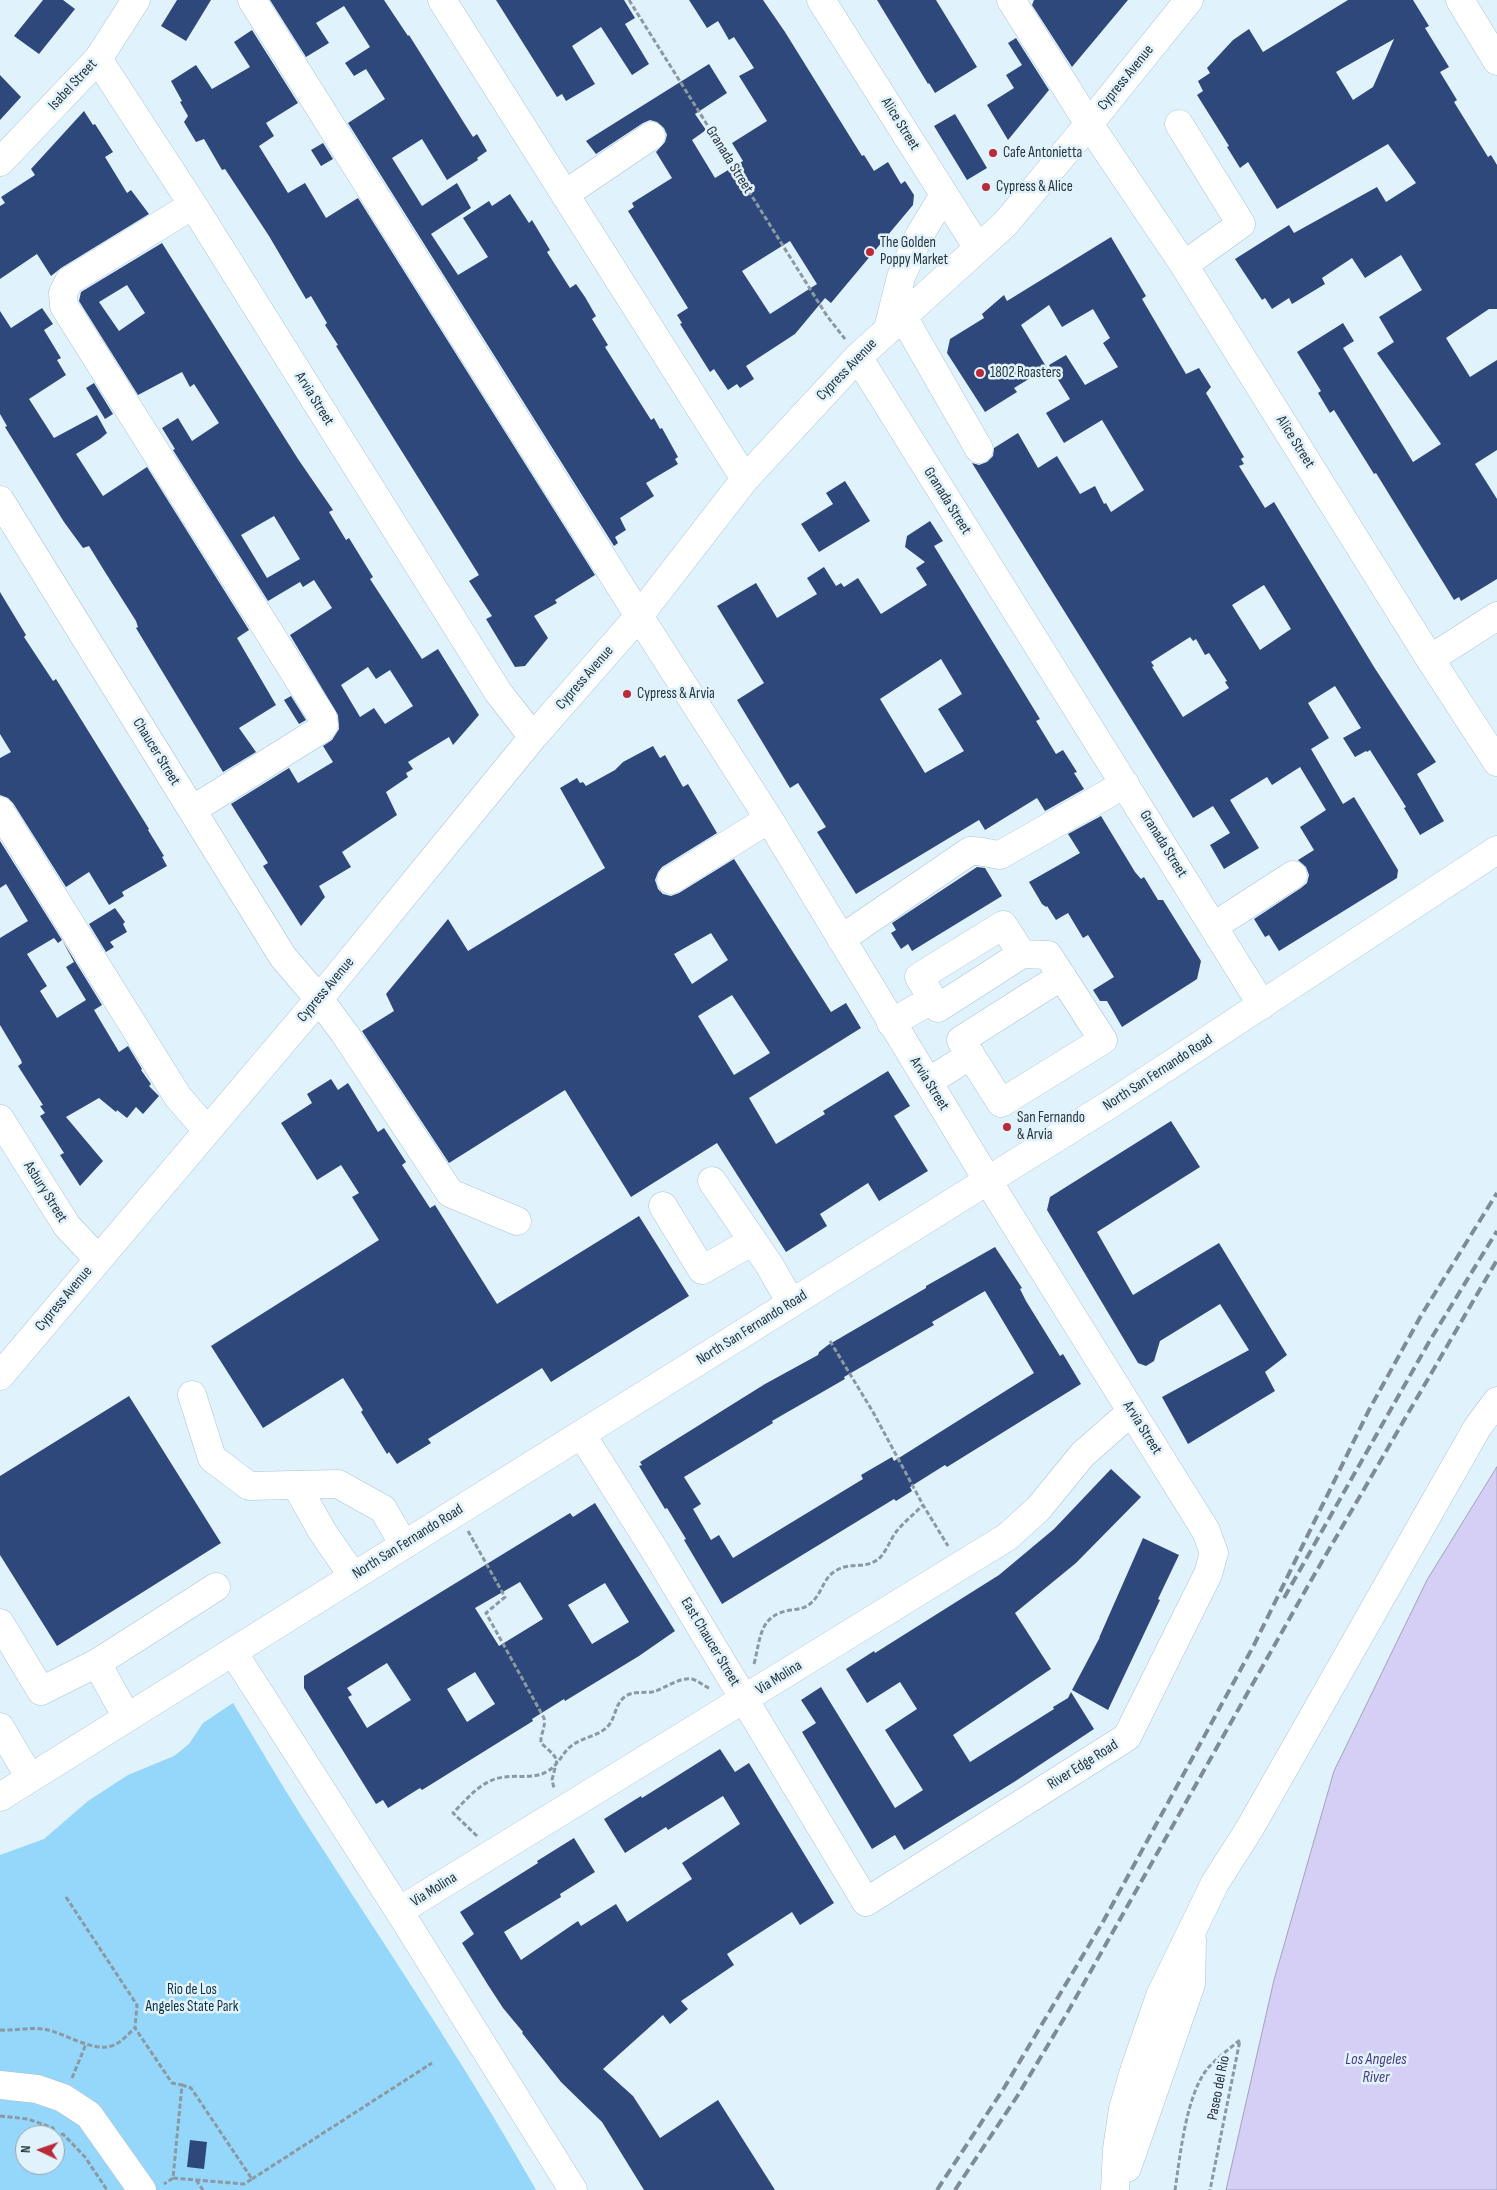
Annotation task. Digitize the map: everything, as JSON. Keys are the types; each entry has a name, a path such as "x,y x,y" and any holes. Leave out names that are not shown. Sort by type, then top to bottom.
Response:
{"street":[{"name":"Isabel Street","path":"0,162 98,59 136,0"},
{"name":"Arvia Street","path":"252,0 639,616 769,819 891,1023 1206,1531 1214,1553"},
{"path":"442,0 745,479"},
{"name":"Alice Street","path":"821,0 978,248"},
{"name":"Alice Street","path":"1011,0 1090,124 1184,265 1430,660 1497,762"},
{"name":"Cypress Avenue","path":"0,1376 206,1130 319,999 534,737 639,616 745,479 858,357 1004,224 1090,124 1189,0"},
{"path":"1460,0 1497,61"},
{"name":"Arvia Street","path":"98,59 193,205 498,692 534,737"},
{"path":"1179,124 1241,224 1184,265"},
{"path":"565,194 651,136"},
{"path":"944,195 919,236 900,277 895,322 979,449"},
{"path":"192,810 320,730 324,725 323,718 64,306 63,293 70,281 193,205"},
{"name":"Granada Street","path":"858,357 1262,1005"},
{"name":"Chaucer Street","path":"0,500 283,957 319,999 345,1034 450,1193 517,1222"},
{"path":"1430,660 1497,616"},
{"path":"841,939 970,851 978,850 1000,855 1125,784"},
{"path":"0,812 178,1097 206,1130"},
{"path":"671,880 769,819"},
{"name":"North San Fernando Road","path":"0,1796 1112,1103 1497,850"},
{"path":"1214,926 1293,875"},
{"path":"1022,954 1003,925 919,977 938,1008 1022,954 1048,955 1062,976 1102,1040 1001,1103 961,1040 1062,976"},
{"path":"891,1023 932,999"},
{"path":"928,1082 976,1065"},
{"name":"Asbury Street","path":"0,1119 66,1226 98,1259"},
{"path":"712,1181 791,1303"},
{"path":"663,1206 702,1270 753,1242"},
{"path":"192,1395 212,1458 249,1486 338,1484 383,1509 404,1544"},
{"path":"1115,2190 1118,2141 1123,2109 1160,1996 1215,1883 1250,1828 1477,1428 1497,1401"},
{"name":"Via Molina","path":"399,1912 1007,1537 1038,1509 1083,1454 1131,1412"},
{"name":"East Chaucer Street","path":"582,1435 745,1700 866,1902"},
{"path":"296,1486 322,1532 353,1576"},
{"name":"River Edge Road","path":"866,1902 1127,1737 1208,1574 1214,1553"},
{"path":"0,1623 42,1691 96,1663 216,1587"},
{"path":"233,1652 399,1912 572,2190"},
{"path":"96,1663 126,1716"},
{"path":"0,1727 30,1778"},
{"path":"1119,2190 1191,1984 1192,1931"},
{"path":"0,2085 37,2089 63,2098 89,2115 151,2188"}],"path":[{"name":"Granada Street","path":"629,0 827,316 858,357"},
{"path":"830,1341 874,1412 923,1505 960,1566"},
{"path":"753,1666 763,1629 770,1617 778,1612 803,1608 813,1602 825,1580 835,1570 846,1565 864,1566 878,1560 896,1532 923,1505"},
{"path":"457,1512 505,1597 486,1613 544,1718 546,1726 541,1743 557,1760 552,1780 554,1788 570,1807"},
{"path":"489,1855 478,1837 453,1813 480,1786 493,1779 503,1777 536,1776 545,1773 556,1765 569,1748 582,1739 604,1730 610,1724 618,1704 625,1696 636,1692 651,1692 676,1682 692,1679 714,1690"},
{"path":"66,1897 137,2005 135,2028 172,2083 191,2088 252,2179"},
{"path":"0,2030 41,2029 61,2032 86,2044 100,2048 114,2045 135,2028"},
{"name":"Paseo del Rio","path":"1174,2190 1187,2122 1199,2082 1208,2068 1240,2040 1210,2190"},
{"path":"63,2098 86,2044"},
{"path":"151,2188 173,2178 244,2184 432,2062"},
{"path":"173,2178 182,2085"},
{"path":"0,2116 28,2118 53,2128 59,2136 63,2134 85,2157 107,2190"},
{"path":"196,2180 203,2190"}],"green space":[{"name":"Rio de Los Angeles State Park","path":"233,1703 302,1817 451,2048 536,2190 0,2190 0,1855 44,1839 88,1801 128,1775 174,1756 189,1744 203,1723"}],"water":[{"name":"Los Angeles River","path":"1497,1467 1497,2190 1226,2190 1274,1980 1334,1771 1427,1580"}],"building":[{"path":"43,0 63,0 75,9 39,54 14,36"},
{"path":"177,0 211,0 186,41 161,26"},
{"path":"270,0 384,0 409,35 473,137 477,134 487,151 477,158 478,160 447,180 422,139 392,158 422,206 457,183 471,208 431,234 458,275 488,257 463,218 489,201 492,206 510,194 529,223 532,220 550,250 547,252 570,288 576,284 585,297 596,316 592,319 608,345 605,347 651,420 654,418 660,429 662,428 678,457 675,459 678,464 646,483 654,496 620,518 626,530 615,537 618,543 614,546 348,123 385,99 366,69 354,76 345,63 370,47 344,6 316,23 329,43 306,57"},
{"path":"496,0 624,0 635,18 625,24 649,64 632,75 601,27 572,46 595,84 566,101 562,94 557,97"},
{"path":"689,0 763,0 862,156 864,155 874,171 888,162 901,184 905,181 914,195 913,205 831,303 825,298 795,334 746,366 754,379 740,388 737,384 728,390 714,369 710,372 680,324 682,323 677,315 688,308 628,211 634,207 632,203 672,178 656,152 665,142 667,135 664,128 657,122 650,120 596,154 586,141 709,64 727,93 695,114 706,130 692,140 715,178 743,161 732,143 767,121 739,76 754,68 734,37 729,40 718,21 707,28","holes":["790,241 817,284 770,314 742,271"]},
{"path":"877,0 936,0 977,67 935,93"},
{"path":"1034,0 1128,0 1072,67 1032,5"},
{"path":"1348,0 1413,0 1429,26 1425,28 1449,67 1440,72 1457,100 1454,102 1488,157 1491,155 1497,165 1497,309 1489,309 1446,338 1470,377 1497,360 1497,450 1475,464 1497,499 1497,579 1461,601 1459,597 1454,600 1376,473 1374,474 1334,410 1330,413 1318,393 1321,391 1297,352 1343,323 1354,341 1343,348 1413,462 1441,444 1377,353 1394,342 1379,317 1422,290 1401,255 1365,278 1352,258 1322,278 1325,284 1292,304 1289,298 1272,309 1265,298 1262,300 1235,259 1289,225 1294,233 1377,187 1386,202 1416,183 1388,144 1277,209 1248,162 1240,168 1227,147 1229,146 1197,95 1203,91 1198,81 1210,73 1207,68 1233,40 1249,29 1263,52","holes":["1394,39 1373,87 1353,100 1336,72"]},
{"path":"252,30 298,103 266,123 274,136 259,146 288,193 305,183 326,218 358,198 595,575 555,600 557,603 534,616 548,638 525,666 515,667 486,619 492,616 469,581 479,575 336,346 338,345 325,325 327,323 311,296 306,299 269,236 225,169 222,170 204,139 196,142 184,122 188,116 171,81 196,65 212,89 250,67 234,42"},
{"path":"1016,38 1049,90 1008,140 987,105 1014,88 1006,75 1022,65 1008,43"},
{"path":"0,75 21,97 0,120"},
{"path":"84,111 113,152 105,157 127,193 131,190 149,214 51,276 37,254 0,279 0,206 5,203 1,197 35,175 31,169"},
{"path":"955,114 987,168 967,180 934,126"},
{"path":"323,143 333,159 321,166 311,150"},
{"path":"1111,237 1146,296 1142,299 1186,374 1199,368 1211,387 1206,393 1244,457 1241,459 1244,464 1239,466 1265,508 1274,502 1374,667 1436,762 1417,774 1444,821 1420,835 1404,808 1406,807 1370,750 1355,757 1343,738 1361,728 1335,686 1308,703 1329,738 1311,749 1343,804 1354,797 1398,870 1397,878 1279,951 1269,935 1265,937 1254,919 1307,883 1309,875 1306,867 1298,860 1314,850 1300,827 1326,810 1300,767 1272,785 1267,777 1230,800 1259,848 1224,869 1210,845 1230,833 1213,806 1193,818 972,463 979,465 987,462 993,456 994,448 1018,433 1038,468 1057,456 1080,494 1095,486 1104,504 1106,503 1111,512 1144,490 1102,420 1064,443 1046,413 1070,399 1049,365 1066,355 1085,385 1118,367 1103,343 1110,338 1093,309 1062,327 1049,305 1021,325 1047,368 1014,388 1017,392 985,412 947,353 950,339 984,318 982,314 1004,295 1007,301","holes":["1264,585 1291,629 1260,650 1232,605","1190,637 1193,641 1196,639 1205,655 1209,653 1227,681 1225,682 1229,688 1183,717 1152,667 1154,666 1151,662"]},
{"path":"162,243 298,459 333,510 329,512 346,540 349,538 373,577 370,579 422,659 438,649 479,715 453,745 449,737 408,762 413,769 406,773 408,777 386,792 397,815 342,852 351,867 319,886 325,897 301,926 263,866 268,863 231,804 289,768 298,783 333,762 323,746 332,740 339,729 338,715 290,635 332,608 314,580 303,587 300,582 268,601 173,450 175,449 162,428 178,418 192,441 219,423 194,384 190,387 182,372 138,395 79,301 81,292","holes":["127,285 145,313 119,331 99,302","274,516 300,559 267,578 241,535","368,667 376,679 390,670 413,706 385,724 374,708 360,717 341,685"]},
{"path":"42,308 53,324 44,330 61,358 57,360 66,375 29,399 54,438 97,415 107,433 76,454 103,496 147,467 249,630 237,638 276,705 239,728 256,752 223,772 136,628 138,627 136,621 89,546 83,548 64,522 5,427 7,426 0,414 0,311 11,328"},
{"path":"94,383 113,414 105,419 86,388"},
{"path":"845,481 870,521 819,552 801,524 833,504 826,493"},
{"path":"930,521 943,541 934,546 1040,719 1036,721 1056,754 1063,750 1077,772 1074,773 1084,789 1045,811 1037,798 985,830 979,820 856,894 817,832 826,827 798,783 790,788 737,700 764,683 717,606 756,583 777,618 817,594 807,578 824,567 836,586 841,583 844,587 858,578 881,614 927,585 916,568 925,562 905,547 907,536","holes":["941,659 962,694 938,709 964,751 925,773 880,699"]},
{"path":"0,592 26,635 24,637 53,681 56,679 164,856 162,857 167,866 122,892 124,896 109,905 89,872 66,887 13,803 8,798 0,795 0,758 11,752 0,734"},
{"path":"291,696 306,720 299,724 284,700"},
{"path":"653,746 660,758 665,755 683,787 688,784 717,833 662,867 655,880 658,889 663,894 671,896 679,893 734,859 831,1012 846,1003 861,1028 749,1098 776,1144 825,1114 823,1111 888,1071 910,1106 894,1116 928,1171 879,1201 868,1183 820,1214 827,1226 786,1252 717,1143 631,1197 565,1090 449,1163 362,1031 394,1011 386,994 448,919 468,951 605,868 560,788 577,778 580,783 583,782 586,786 615,770 623,762","holes":["711,933 728,960 692,984 674,954","732,995 770,1053 734,1075 698,1016"]},
{"path":"1101,816 1135,872 1141,879 1144,877 1158,900 1163,900 1201,961 1197,979 1122,1027 1107,1001 1100,1001 1093,990 1114,977 1088,935 1083,938 1068,913 1056,920 1047,906 1042,904 1029,882 1080,853 1068,834"},
{"path":"0,841 62,940 102,1005 94,1010 119,1052 128,1046 151,1084 149,1086 159,1096 143,1114 136,1107 127,1118 117,1110 116,1112 99,1098 66,1117 103,1161 80,1186 60,1155 64,1153 40,1116 45,1113 40,1106 43,1105 18,1066 22,1063 21,1060 0,1025 0,938 28,921 6,884 0,888","holes":["54,938 58,943 62,940 74,962 66,967 86,1000 57,1018 40,991 47,986 27,954"]},
{"path":"977,867 985,868 1002,896 912,951 908,944 901,949 891,933 896,930 892,923"},
{"path":"115,908 125,922 123,924 127,932 110,942 114,947 106,952 89,924"},
{"path":"331,1079 338,1090 348,1083 378,1132 384,1128 406,1162 402,1165 430,1208 435,1205 497,1304 639,1216 689,1296 551,1382 542,1368 428,1439 431,1443 397,1464 389,1452 387,1454 343,1378 263,1428 211,1346 379,1240 352,1197 359,1193 341,1165 317,1180 281,1123 312,1103 307,1094"},
{"path":"1171,1121 1200,1167 1097,1232 1133,1295 1219,1243 1287,1355 1265,1372 1275,1391 1188,1444 1162,1397 1249,1350 1220,1304 1160,1341 1154,1361 1146,1366 1138,1363 1047,1210 1050,1197"},
{"path":"995,1247 1022,1288 1020,1289 1026,1301 1060,1356 1063,1354 1081,1384 947,1467 945,1465 910,1487 912,1491 896,1501 894,1499 722,1604 684,1540 686,1539 639,1466 642,1465 640,1462 765,1384 818,1355 828,1345 926,1288 926,1286","holes":["985,1291 1034,1373 894,1461 892,1457 861,1475 863,1479 733,1558 719,1535 711,1540 693,1509 701,1504 684,1477 773,1423 772,1421 845,1379 844,1377 934,1325 932,1322"]},
{"path":"129,1396 221,1543 57,1646 0,1555 0,1476"},
{"path":"1111,1469 1141,1497 1076,1563 1015,1613 1051,1669 953,1735 970,1762 1054,1709 1053,1707 1068,1698 1071,1692 1094,1729 1014,1782 904,1850 895,1835 872,1849 802,1732 816,1723 801,1700 821,1687 895,1808 923,1790 885,1730 917,1709 900,1682 867,1703 846,1669 874,1651 875,1653 999,1575 1054,1529"},
{"path":"595,1503 675,1631 639,1656 565,1701 564,1699 532,1719 533,1721 422,1790 420,1788 388,1808 383,1800 376,1804 304,1688 304,1676 570,1513 573,1517","holes":["520,1582 543,1619 499,1646 475,1608","605,1583 629,1622 592,1644 568,1605","387,1663 411,1700 367,1728 348,1697 352,1695 347,1688","475,1672 495,1704 467,1722 447,1689"]},
{"path":"1143,1538 1179,1555 1108,1710 1072,1690 1100,1637"},
{"path":"720,1749 735,1772 749,1763 834,1903 800,1925 792,1912 727,1954 734,1965 681,2001 688,2009 670,2024 663,2015 603,2069 633,2096 660,2138 718,2100 775,2190 644,2190 602,2122 561,2082 503,2008 462,1943 474,1934 460,1912 574,1838 595,1872 560,1894 561,1897 504,1932 521,1960 578,1921 581,1926 616,1904 627,1922 692,1879 682,1863 740,1824 723,1796 668,1830 666,1827 625,1853 604,1819 641,1796 642,1798"},
{"path":"190,2140 207,2142 204,2169 187,2167"}],"railway":[{"path":"937,2190 1004,2088 1104,1920 1254,1645 1369,1410 1422,1314 1497,1193"},
{"path":"1284,1598 1429,1342 1497,1231"},
{"path":"955,2190 1018,2095 1066,2015 1309,1584 1497,1260"}],"place":[{"name":"Cafe Antonietta","path":"993,153"},
{"name":"Cypress & Alice","path":"986,187"},
{"name":"The Golden Poppy Market","path":"870,252"},
{"name":"1802 Roasters","path":"980,373"},
{"name":"Cypress & Arvia","path":"627,694"},
{"name":"San Fernando & Arvia","path":"1007,1127"}]}
